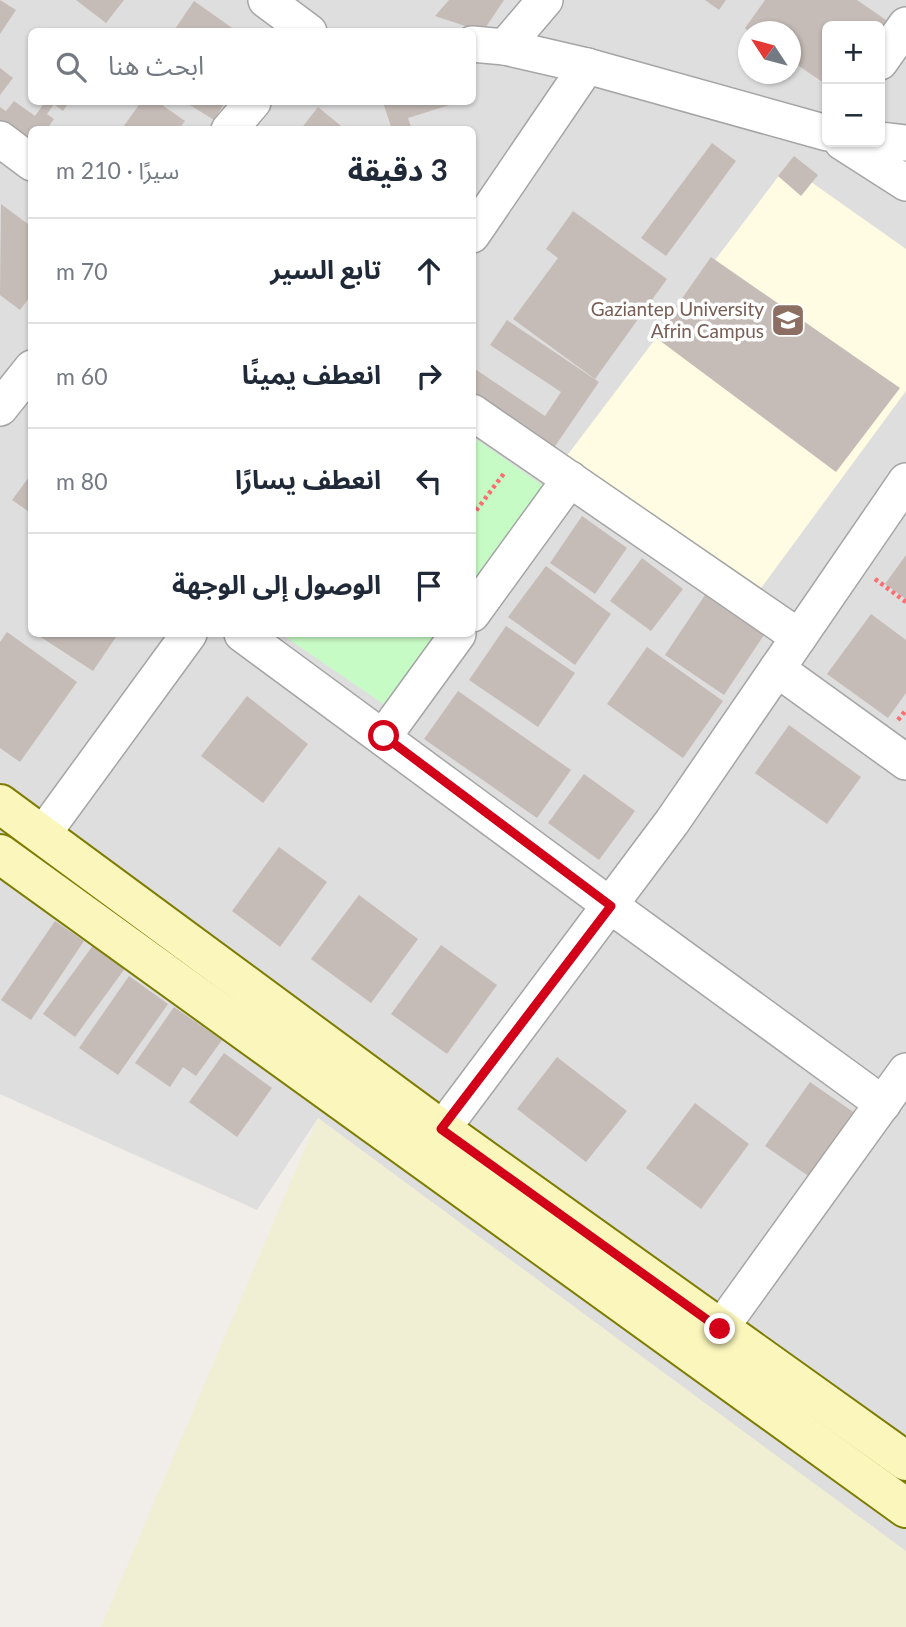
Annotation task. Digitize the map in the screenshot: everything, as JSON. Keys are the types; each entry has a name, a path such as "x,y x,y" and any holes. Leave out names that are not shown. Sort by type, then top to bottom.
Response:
{"street":[{"path":"266,0 304,28"},
{"path":"489,46 545,0"},
{"path":"885,55 906,25"},
{"path":"489,46 587,66 822,132"},
{"path":"476,229 587,66"},
{"path":"232,126 250,105"},
{"path":"0,139 28,160"},
{"path":"885,141 906,143"},
{"path":"850,147 906,183"},
{"path":"0,408 28,373"},
{"path":"476,415 799,637"},
{"path":"476,608 570,479"},
{"path":"431,1144 672,822 906,481"},
{"path":"43,834 187,637"},
{"path":"246,637 883,1104"},
{"path":"384,736 456,637"},
{"path":"777,669 906,762"},
{"path":"0,804 43,834 431,1144 906,1508"},
{"path":"0,854 431,1144 720,1329 906,1461"},
{"path":"720,1329 906,1071"}],"path":[{"path":"476,506 524,447"}],"shaded area":[{"path":"0,0 906,0 906,1560 318,1118 257,1210 0,1094"},
{"name":"Gaziantep University Afrin Campus","path":"787,165 906,249 906,391 750,603 566,457"}],"green space":[{"path":"476,439 548,489 476,595"},
{"path":"285,637 447,637 395,712"},
{"path":"318,1118 906,1551 906,1627 101,1627"}],"building":[{"path":"0,0 16,10 0,34"},
{"path":"76,0 124,0 106,23"},
{"path":"449,0 504,0 486,27 468,27 435,16"},
{"path":"705,0 726,0 719,10"},
{"path":"765,0 857,0 889,22 885,28 885,21 822,21 822,82 801,67 801,21 750,21"},
{"path":"194,1 232,28 176,28"},
{"path":"0,68 13,78 0,95"},
{"path":"14,101 35,116 43,105 53,105 47,114 54,119 49,126 28,126 28,143 0,122 0,107 6,111"},
{"path":"55,105 67,105 63,111"},
{"path":"139,105 162,105 185,121 181,126 124,126"},
{"path":"190,105 223,105 214,120"},
{"path":"384,105 449,105 408,118 411,126 391,126"},
{"path":"318,107 341,126 303,126"},
{"path":"712,143 736,161 666,256 641,238"},
{"path":"794,156 818,175 801,196 778,176"},
{"path":"1,204 28,224 28,299 20,310 0,295"},
{"path":"573,211 667,279 595,379 513,319 558,258 546,249"},
{"path":"711,257 900,388 836,472 655,337"},
{"path":"507,320 599,382 551,452 476,402 476,370 545,416 561,392 490,345"},
{"path":"28,478 28,511 12,500"},
{"path":"582,516 627,548 595,594 550,563"},
{"path":"906,555 906,599 885,584"},
{"path":"642,558 683,589 651,631 610,601"},
{"path":"546,566 611,614 575,665 508,617"},
{"path":"705,595 764,635 724,695 665,655"},
{"path":"871,614 906,640 906,693 888,718 827,674"},
{"path":"506,626 575,673 538,727 469,680"},
{"path":"7,632 77,682 20,762 0,748 0,642"},
{"path":"41,637 116,637 93,671"},
{"path":"647,647 723,701 683,758 607,704"},
{"path":"458,691 571,770 537,818 424,739"},
{"path":"247,696 308,744 263,803 201,756"},
{"path":"789,725 861,777 827,824 755,773"},
{"path":"584,774 635,811 599,860 548,823"},
{"path":"279,847 327,882 280,947 232,911"},
{"path":"359,895 418,939 371,1003 311,959"},
{"path":"55,921 84,941 31,1020 1,1000"},
{"path":"94,944 126,967 75,1037 43,1014"},
{"path":"441,945 497,985 447,1054 391,1014"},
{"path":"129,976 168,1004 118,1075 79,1048"},
{"path":"174,1007 222,1040 196,1076 183,1067 170,1087 135,1063"},
{"path":"224,1053 272,1088 237,1137 189,1102"},
{"path":"557,1057 627,1111 586,1162 517,1109"},
{"path":"810,1082 859,1116 814,1180 765,1146"},
{"path":"695,1103 749,1144 701,1209 646,1168"}],"place":[{"name":"Gaziantep University Afrin Campus","path":"788,320"}],"route":[{"path":"384,736 611,906 441,1129 720,1329"}]}
